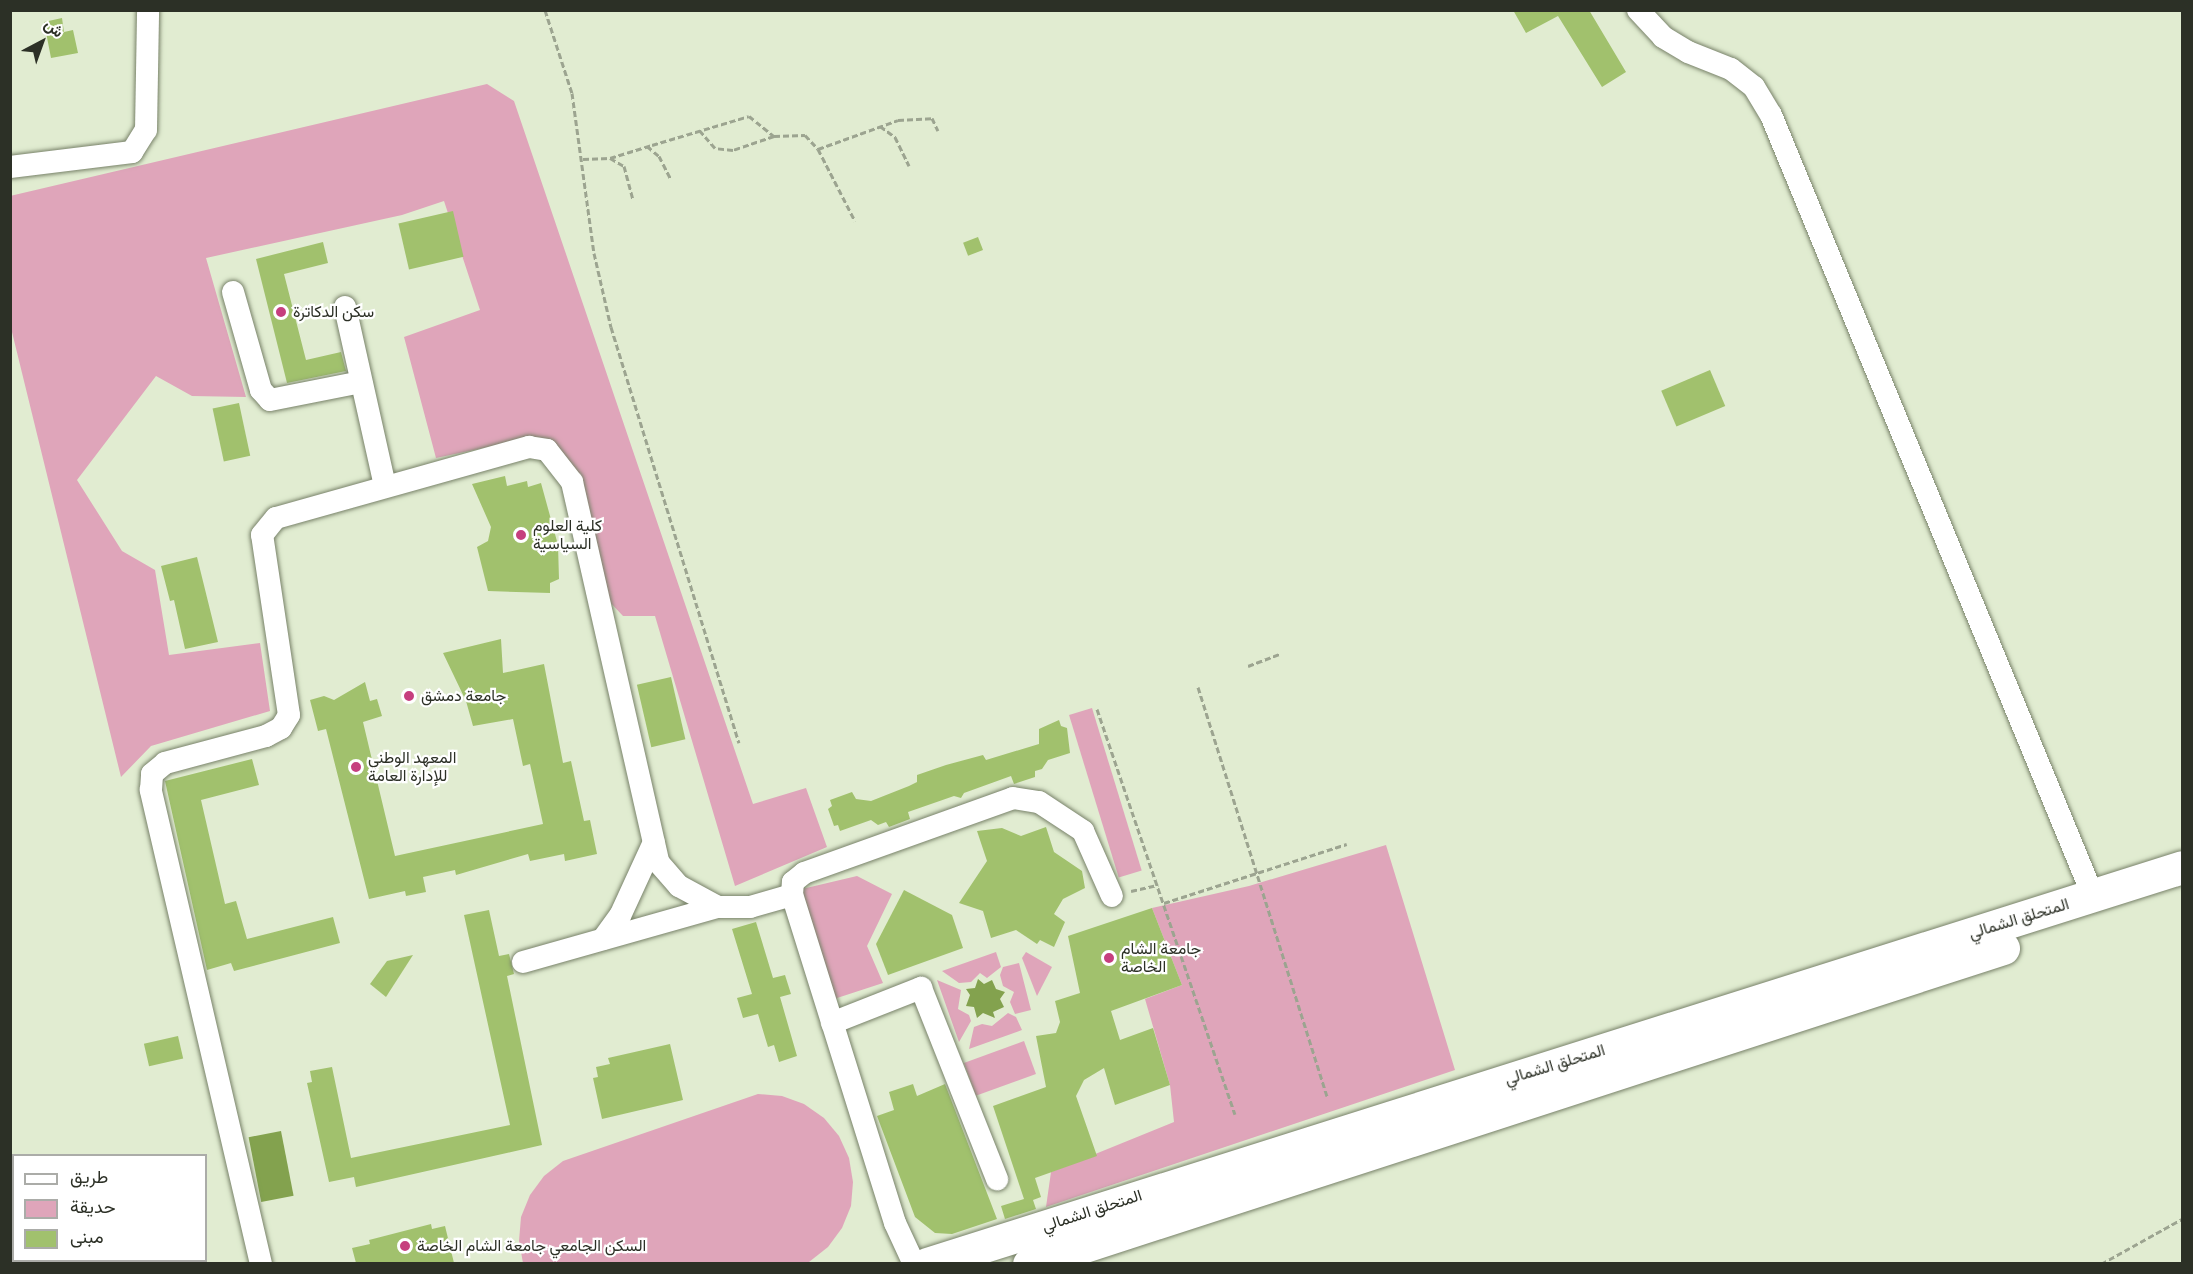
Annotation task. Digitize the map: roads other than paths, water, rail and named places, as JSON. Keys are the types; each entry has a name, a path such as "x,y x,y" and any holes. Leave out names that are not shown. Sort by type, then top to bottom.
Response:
{"highway":[{"name":"المتحلق الشمالي","path":"927,1263 2182,867"},
{"name":"المتحلق الشمالي","path":"1029,1263 2182,890"}],"street":[{"path":"10,167 132,152 146,130 148,10"},
{"path":"1638,10 1680,47 1731,69 1754,87 1771,115 2093,896"},
{"path":"233,292 261,390 270,400 361,381"},
{"path":"345,307 385,486"},
{"path":"261,1263 151,790 152,774 165,764 281,728 289,715 262,535 276,518 530,447 547,450 559,461 572,482 658,862 679,886 718,907"},
{"path":"914,1263 895,1222 792,895 793,882 804,873 1013,798 1039,802 1083,831 1112,896"},
{"path":"603,939 620,916 654,842"},
{"path":"523,962 718,907 750,907 792,895"},
{"path":"832,1023 921,988 997,1179"}],"place":[{"name":"سكن الدكاترة","path":"281,312"},
{"name":"كلية العلوم السياسية","path":"521,535"},
{"name":"جامعة دمشق","path":"409,696"},
{"name":"المعهد الوطني للإدارة العامة","path":"356,767"},
{"name":"جامعة الشام الخاصة","path":"1109,958"},
{"name":"السكن الجامعي جامعة الشام الخاصة","path":"405,1246"}]}
